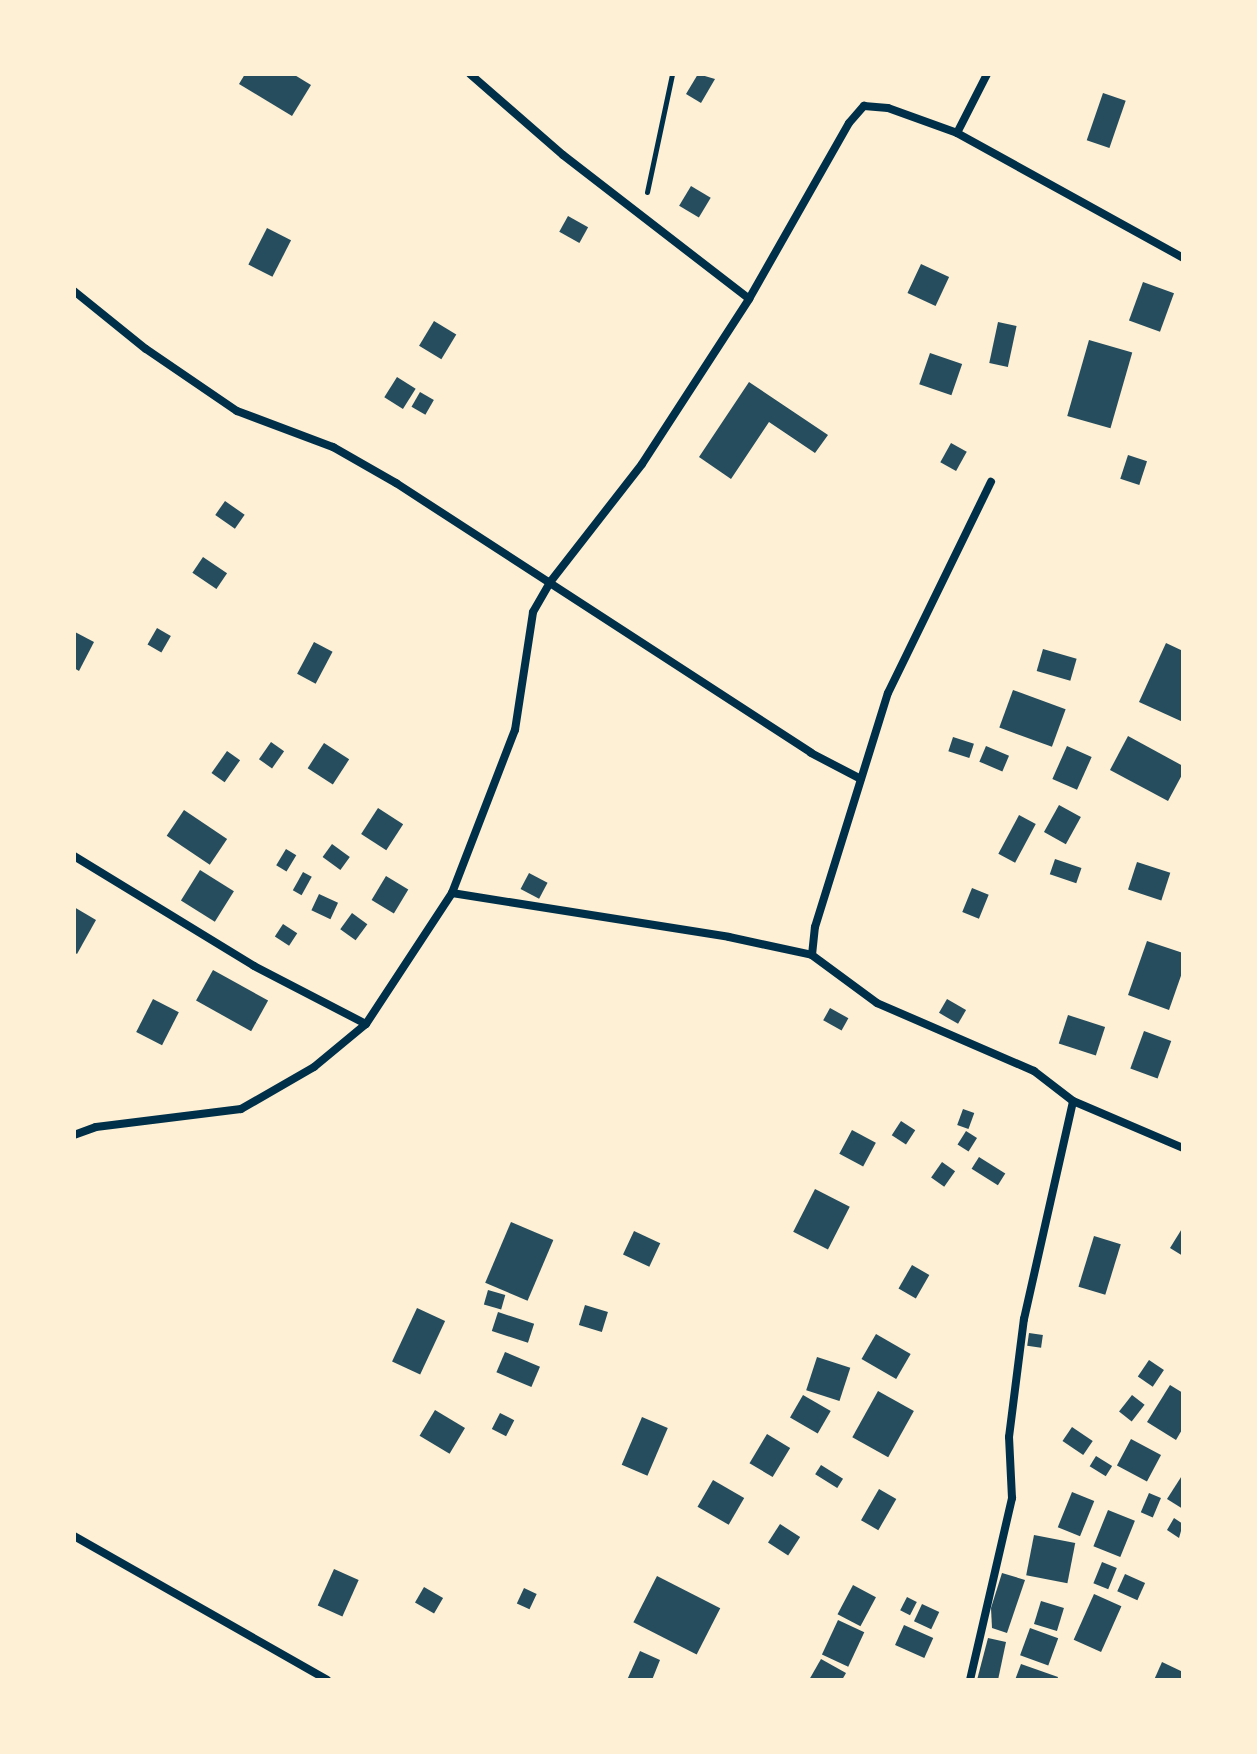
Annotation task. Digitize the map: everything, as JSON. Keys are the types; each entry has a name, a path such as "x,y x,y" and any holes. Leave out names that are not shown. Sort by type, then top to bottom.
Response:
{"street":[{"path":"470,74 563,155 749,299"},
{"path":"957,133 987,74"},
{"path":"74,1135 96,1127 241,1109 314,1067 366,1024 452,893 515,730 533,612 551,581 642,464 749,299 849,123 864,106 888,108 957,133 1183,258"},
{"path":"74,291 146,349 237,411 333,447 551,581 811,753 861,779"},
{"path":"812,955 815,927 888,693 991,482"},
{"path":"74,856 254,966 366,1024"},
{"path":"452,893 729,937 812,955 877,1003 1034,1071 1073,1101 1183,1148"},
{"path":"970,1680 1012,1498 1009,1437 1024,1319 1073,1101"},
{"path":"74,1536 327,1680"}],"path":[{"path":"642,216 672,74"}],"building":[{"path":"245,74 293,74 311,85 292,116 239,84"},
{"path":"698,74 715,79 701,103 686,94"},
{"path":"1103,93 1126,101 1109,148 1087,140"},
{"path":"691,186 711,198 699,218 679,206"},
{"path":"568,216 588,227 579,243 559,232"},
{"path":"267,228 291,240 272,277 248,265"},
{"path":"921,264 949,277 936,306 907,293"},
{"path":"1143,282 1174,293 1160,332 1129,321"},
{"path":"434,321 456,334 441,359 419,346"},
{"path":"998,322 1017,326 1008,367 989,363"},
{"path":"1089,340 1132,352 1110,428 1067,416"},
{"path":"930,353 962,364 951,395 919,384"},
{"path":"397,377 416,389 403,409 384,397"},
{"path":"749,382 828,435 815,453 769,422 731,479 699,457"},
{"path":"420,392 434,400 425,415 412,407"},
{"path":"951,443 967,452 956,471 940,462"},
{"path":"1128,455 1147,461 1139,485 1120,479"},
{"path":"225,501 245,515 235,529 215,515"},
{"path":"203,557 227,573 216,589 192,573"},
{"path":"157,628 171,636 161,652 147,644"},
{"path":"75,632 94,642 79,671 74,668"},
{"path":"314,642 333,652 316,684 297,674"},
{"path":"1166,643 1183,651 1183,722 1139,702"},
{"path":"1043,649 1077,659 1070,681 1037,671"},
{"path":"1013,690 1066,709 1052,747 999,728"},
{"path":"1128,736 1183,766 1183,773 1168,801 1110,770"},
{"path":"953,737 974,744 969,758 948,751"},
{"path":"271,742 284,751 272,768 259,759"},
{"path":"324,743 349,759 333,784 308,768"},
{"path":"986,746 1009,756 1002,771 979,762"},
{"path":"1067,746 1092,757 1077,790 1052,779"},
{"path":"227,751 240,760 225,782 212,773"},
{"path":"1059,805 1081,817 1066,844 1044,832"},
{"path":"378,808 403,824 386,850 361,834"},
{"path":"184,810 227,839 210,865 167,836"},
{"path":"1019,815 1036,824 1015,863 998,854"},
{"path":"332,844 350,857 340,870 323,857"},
{"path":"286,849 296,855 287,871 276,865"},
{"path":"1055,859 1081,868 1076,883 1050,874"},
{"path":"1137,862 1170,873 1161,900 1128,890"},
{"path":"200,870 234,891 215,922 181,901"},
{"path":"303,872 312,877 302,895 293,890"},
{"path":"529,873 548,883 539,899 521,889"},
{"path":"386,876 408,889 394,913 372,900"},
{"path":"972,888 989,895 979,919 962,912"},
{"path":"319,894 338,903 330,919 311,910"},
{"path":"74,907 96,920 77,954 74,952"},
{"path":"352,913 367,924 356,940 340,929"},
{"path":"283,924 297,933 289,946 275,937"},
{"path":"1147,941 1183,953 1183,970 1169,1010 1128,995"},
{"path":"213,970 268,1001 251,1031 196,1001"},
{"path":"153,999 179,1012 162,1045 136,1032"},
{"path":"947,999 966,1010 958,1024 939,1013"},
{"path":"830,1008 848,1018 842,1030 823,1020"},
{"path":"1068,1015 1105,1027 1096,1056 1059,1044"},
{"path":"1144,1031 1171,1041 1158,1079 1130,1069"},
{"path":"963,1109 974,1113 968,1129 957,1125"},
{"path":"901,1121 915,1130 906,1145 892,1135"},
{"path":"852,1130 876,1143 863,1167 839,1154"},
{"path":"966,1131 977,1138 969,1151 958,1145"},
{"path":"979,1157 1005,1173 998,1185 972,1169"},
{"path":"942,1162 955,1171 944,1187 931,1178"},
{"path":"815,1189 850,1207 828,1249 793,1232"},
{"path":"511,1222 553,1240 528,1301 485,1283"},
{"path":"1183,1227 1183,1256 1170,1248"},
{"path":"634,1231 660,1243 649,1267 623,1255"},
{"path":"1094,1236 1121,1244 1105,1295 1079,1287"},
{"path":"912,1265 929,1275 916,1298 898,1288"},
{"path":"488,1290 505,1295 501,1309 484,1304"},
{"path":"585,1305 608,1312 602,1332 579,1325"},
{"path":"417,1308 445,1321 420,1375 392,1361"},
{"path":"498,1312 534,1324 528,1343 492,1331"},
{"path":"1029,1333 1043,1335 1041,1348 1027,1346"},
{"path":"876,1334 911,1354 896,1379 862,1359"},
{"path":"505,1352 540,1367 531,1387 496,1372"},
{"path":"817,1357 850,1368 839,1401 806,1390"},
{"path":"1149,1360 1164,1370 1153,1387 1138,1377"},
{"path":"1170,1385 1183,1393 1183,1428 1176,1440 1147,1422"},
{"path":"878,1391 914,1411 888,1457 852,1437"},
{"path":"803,1395 831,1411 818,1434 790,1418"},
{"path":"1132,1395 1145,1405 1132,1421 1119,1412"},
{"path":"435,1410 465,1428 450,1454 420,1436"},
{"path":"500,1413 514,1420 506,1436 492,1429"},
{"path":"642,1417 668,1428 647,1476 622,1465"},
{"path":"1072,1427 1093,1441 1083,1455 1062,1441"},
{"path":"767,1434 790,1448 773,1477 749,1463"},
{"path":"1131,1439 1161,1455 1147,1481 1117,1465"},
{"path":"1096,1456 1112,1466 1106,1476 1090,1466"},
{"path":"821,1465 843,1479 837,1488 815,1474"},
{"path":"1183,1474 1183,1509 1167,1499"},
{"path":"713,1480 744,1498 729,1525 698,1507"},
{"path":"879,1489 896,1499 878,1530 861,1520"},
{"path":"1072,1492 1094,1501 1080,1536 1058,1527"},
{"path":"1149,1493 1161,1498 1153,1517 1141,1512"},
{"path":"1108,1510 1135,1521 1120,1557 1093,1546"},
{"path":"1174,1518 1183,1524 1179,1538 1167,1530"},
{"path":"780,1524 800,1537 788,1556 768,1542"},
{"path":"1034,1535 1075,1543 1067,1583 1026,1575"},
{"path":"1102,1562 1117,1568 1108,1589 1093,1583"},
{"path":"334,1569 359,1580 342,1617 318,1606"},
{"path":"1002,1573 1025,1580 1007,1633 992,1628 991,1608"},
{"path":"1125,1574 1145,1583 1137,1600 1117,1591"},
{"path":"657,1576 720,1608 697,1655 633,1622"},
{"path":"853,1585 876,1597 860,1626 838,1614"},
{"path":"424,1587 443,1598 434,1614 415,1603"},
{"path":"524,1588 537,1594 530,1609 517,1603"},
{"path":"1094,1594 1121,1606 1101,1652 1074,1640"},
{"path":"907,1597 917,1602 910,1615 900,1610"},
{"path":"1041,1601 1064,1608 1057,1631 1034,1624"},
{"path":"922,1604 939,1612 931,1629 914,1621"},
{"path":"838,1620 864,1632 848,1667 822,1654"},
{"path":"904,1625 933,1638 924,1658 895,1645"},
{"path":"1030,1628 1058,1638 1048,1666 1020,1655"},
{"path":"988,1638 1006,1642 998,1680 977,1680"},
{"path":"640,1651 660,1660 652,1680 627,1680"},
{"path":"821,1659 846,1673 842,1680 809,1680"},
{"path":"1162,1662 1183,1672 1183,1680 1154,1680"},
{"path":"1021,1664 1058,1677 1057,1680 1015,1680"}]}
